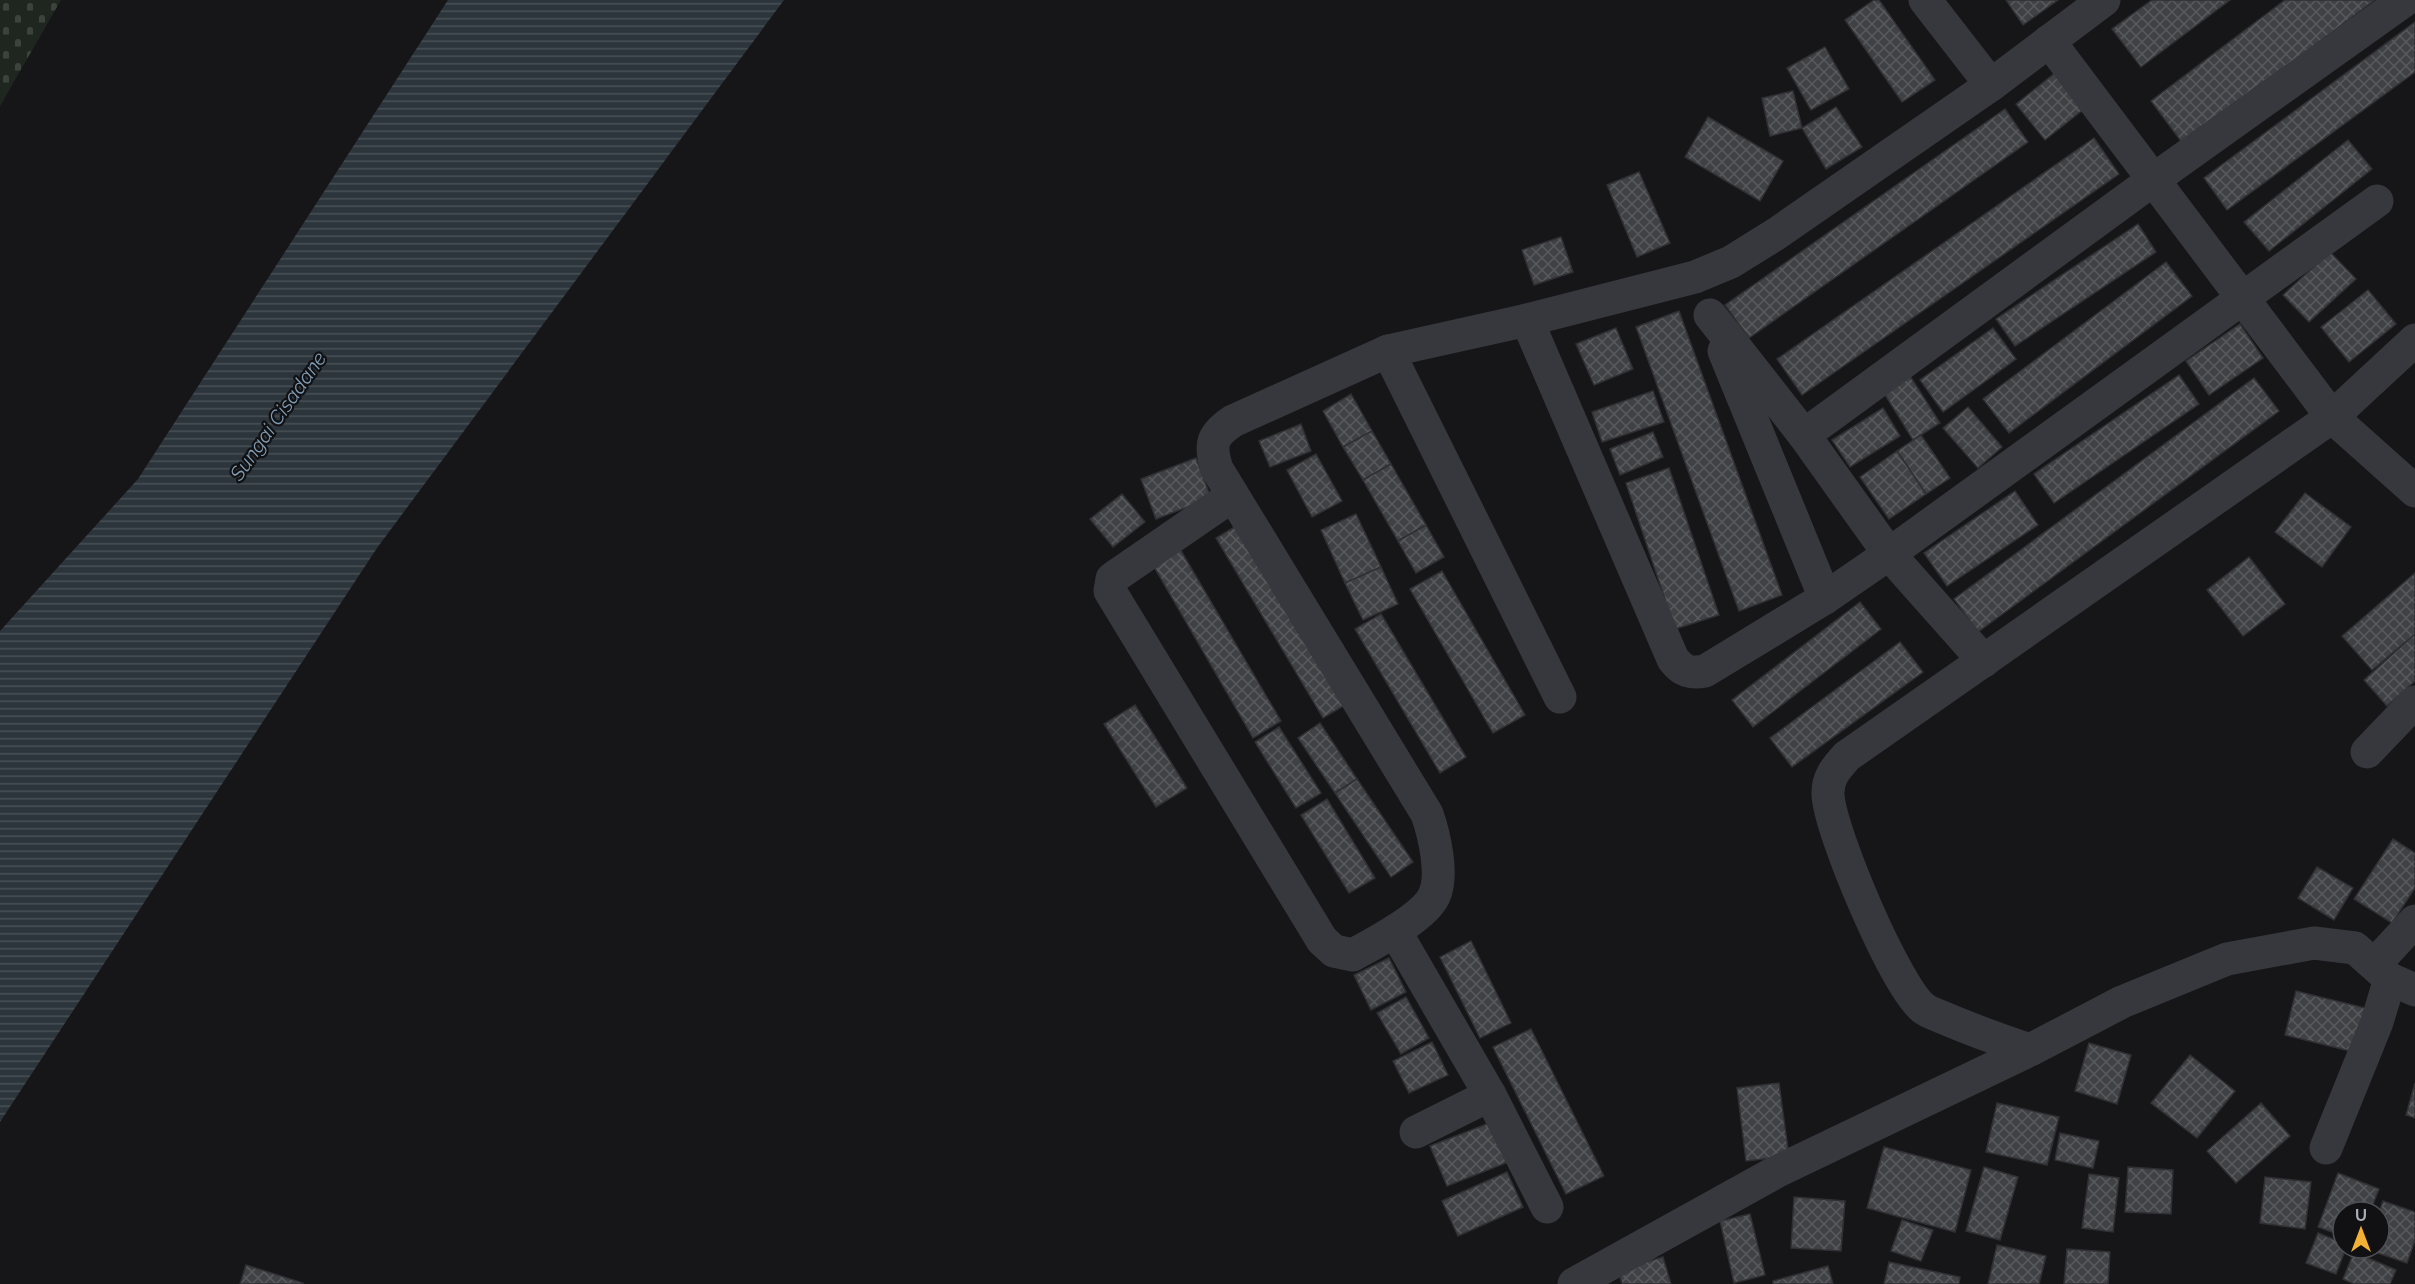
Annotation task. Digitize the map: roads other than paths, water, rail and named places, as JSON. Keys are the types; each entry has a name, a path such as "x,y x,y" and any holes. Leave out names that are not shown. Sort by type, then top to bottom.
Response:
{"street":[{"path":"1925,0 1991,85"},
{"path":"1232,496 1117,575 1112,579 1110,591 1322,940 1334,951 1353,955 1395,931 1424,909 1435,895 1437,875 1435,836 1427,814 1217,469 1212,454 1213,441 1221,429 1233,421 1389,351 1527,320 1695,277 1731,262 1776,234 1991,85 2104,0"},
{"path":"1803,435 2405,0"},
{"path":"2049,41 2332,417 2415,491"},
{"path":"1527,320 1672,659 1681,670 1694,673 1705,671 1824,598 1889,554 2377,201"},
{"path":"1695,277 1824,598"},
{"path":"1710,315 1803,435 1889,554 1984,661"},
{"path":"2030,1050 1923,1009 1903,983 1870,915 1841,843 1828,796 1829,779 1847,756 2332,417 2415,340"},
{"path":"1389,351 1560,697"},
{"path":"2367,753 2415,702"},
{"path":"2326,1148 2415,921"},
{"path":"1395,931 1490,1095 1547,1207"},
{"path":"1574,1284 1776,1172 2030,1050 2122,1002 2227,959 2314,943 2355,948 2393,978"},
{"path":"1416,1131 1490,1095"}],"water":[{"name":"Sungai Cisadane","path":"448,0 784,0 377,548 0,1122 0,631 138,479"}]}
